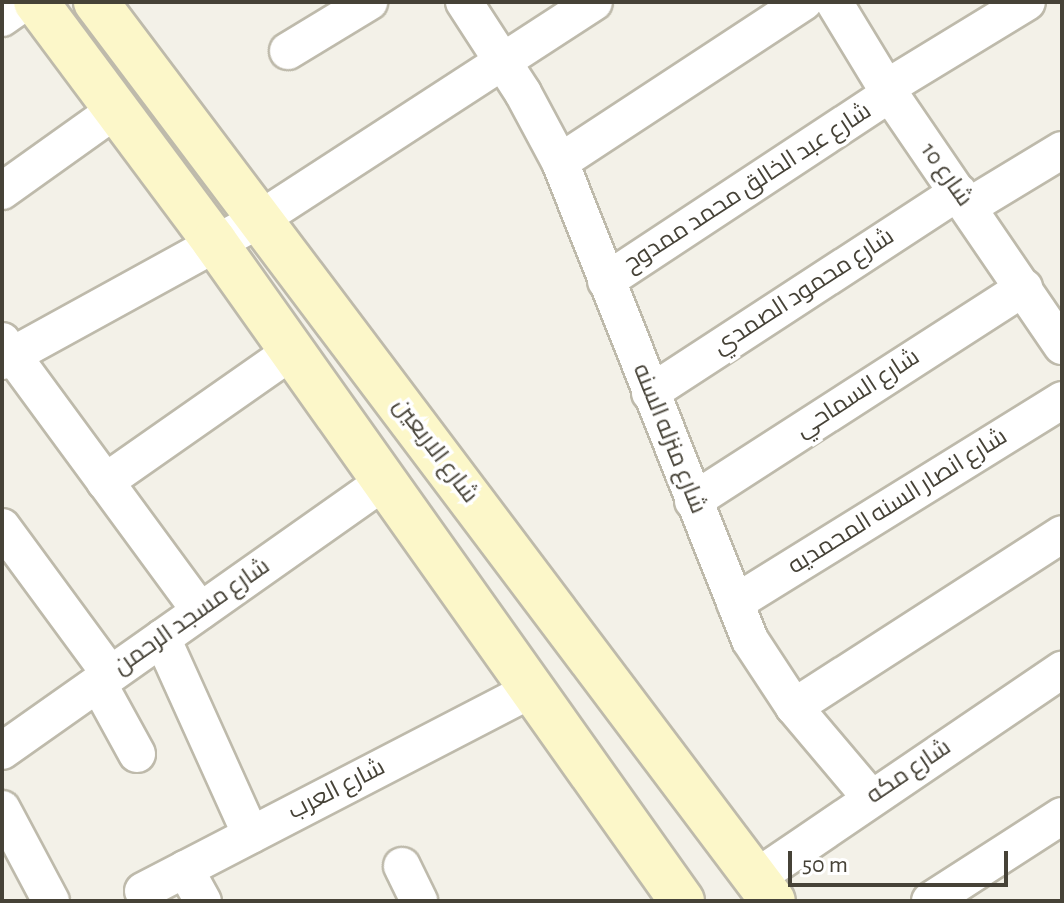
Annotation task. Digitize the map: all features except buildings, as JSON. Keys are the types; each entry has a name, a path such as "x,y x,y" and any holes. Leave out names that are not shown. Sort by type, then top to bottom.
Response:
{"street":[{"path":"2,18 25,2"},
{"path":"36,2 114,111 214,241 289,353 682,901"},
{"name":"شارع الاربعين","path":"96,2 765,889"},
{"path":"288,51 369,2"},
{"name":"شارع منزله السنه","path":"464,2 560,162 750,640 794,707 870,797"},
{"path":"200,611 5,352 260,219 594,2"},
{"path":"560,162 804,2"},
{"name":"شارع 10","path":"834,2 888,91 1024,288 1057,330"},
{"name":"شارع عبد الخالق محمد ممدوح","path":"606,281 888,91 1027,2"},
{"path":"2,191 114,111"},
{"name":"شارع محمود الصمدي","path":"650,393 963,199 1062,150"},
{"name":"شارع السماحي","path":"693,501 1024,288"},
{"path":"105,482 289,353"},
{"name":"شارع انصار السنه المحمديه","path":"735,603 1062,400"},
{"name":"شارع مسجد الرحمن","path":"2,751 382,483"},
{"path":"2,527 104,679 137,754"},
{"path":"794,707 1062,534"},
{"path":"162,638 251,835"},
{"name":"شارع مكه","path":"765,889 870,797 1062,670"},
{"name":"شارع العرب","path":"143,891 531,690"},
{"path":"2,809 51,901"},
{"path":"930,901 1062,816"},
{"path":"402,866 419,901"},
{"path":"185,869 203,901"}]}
